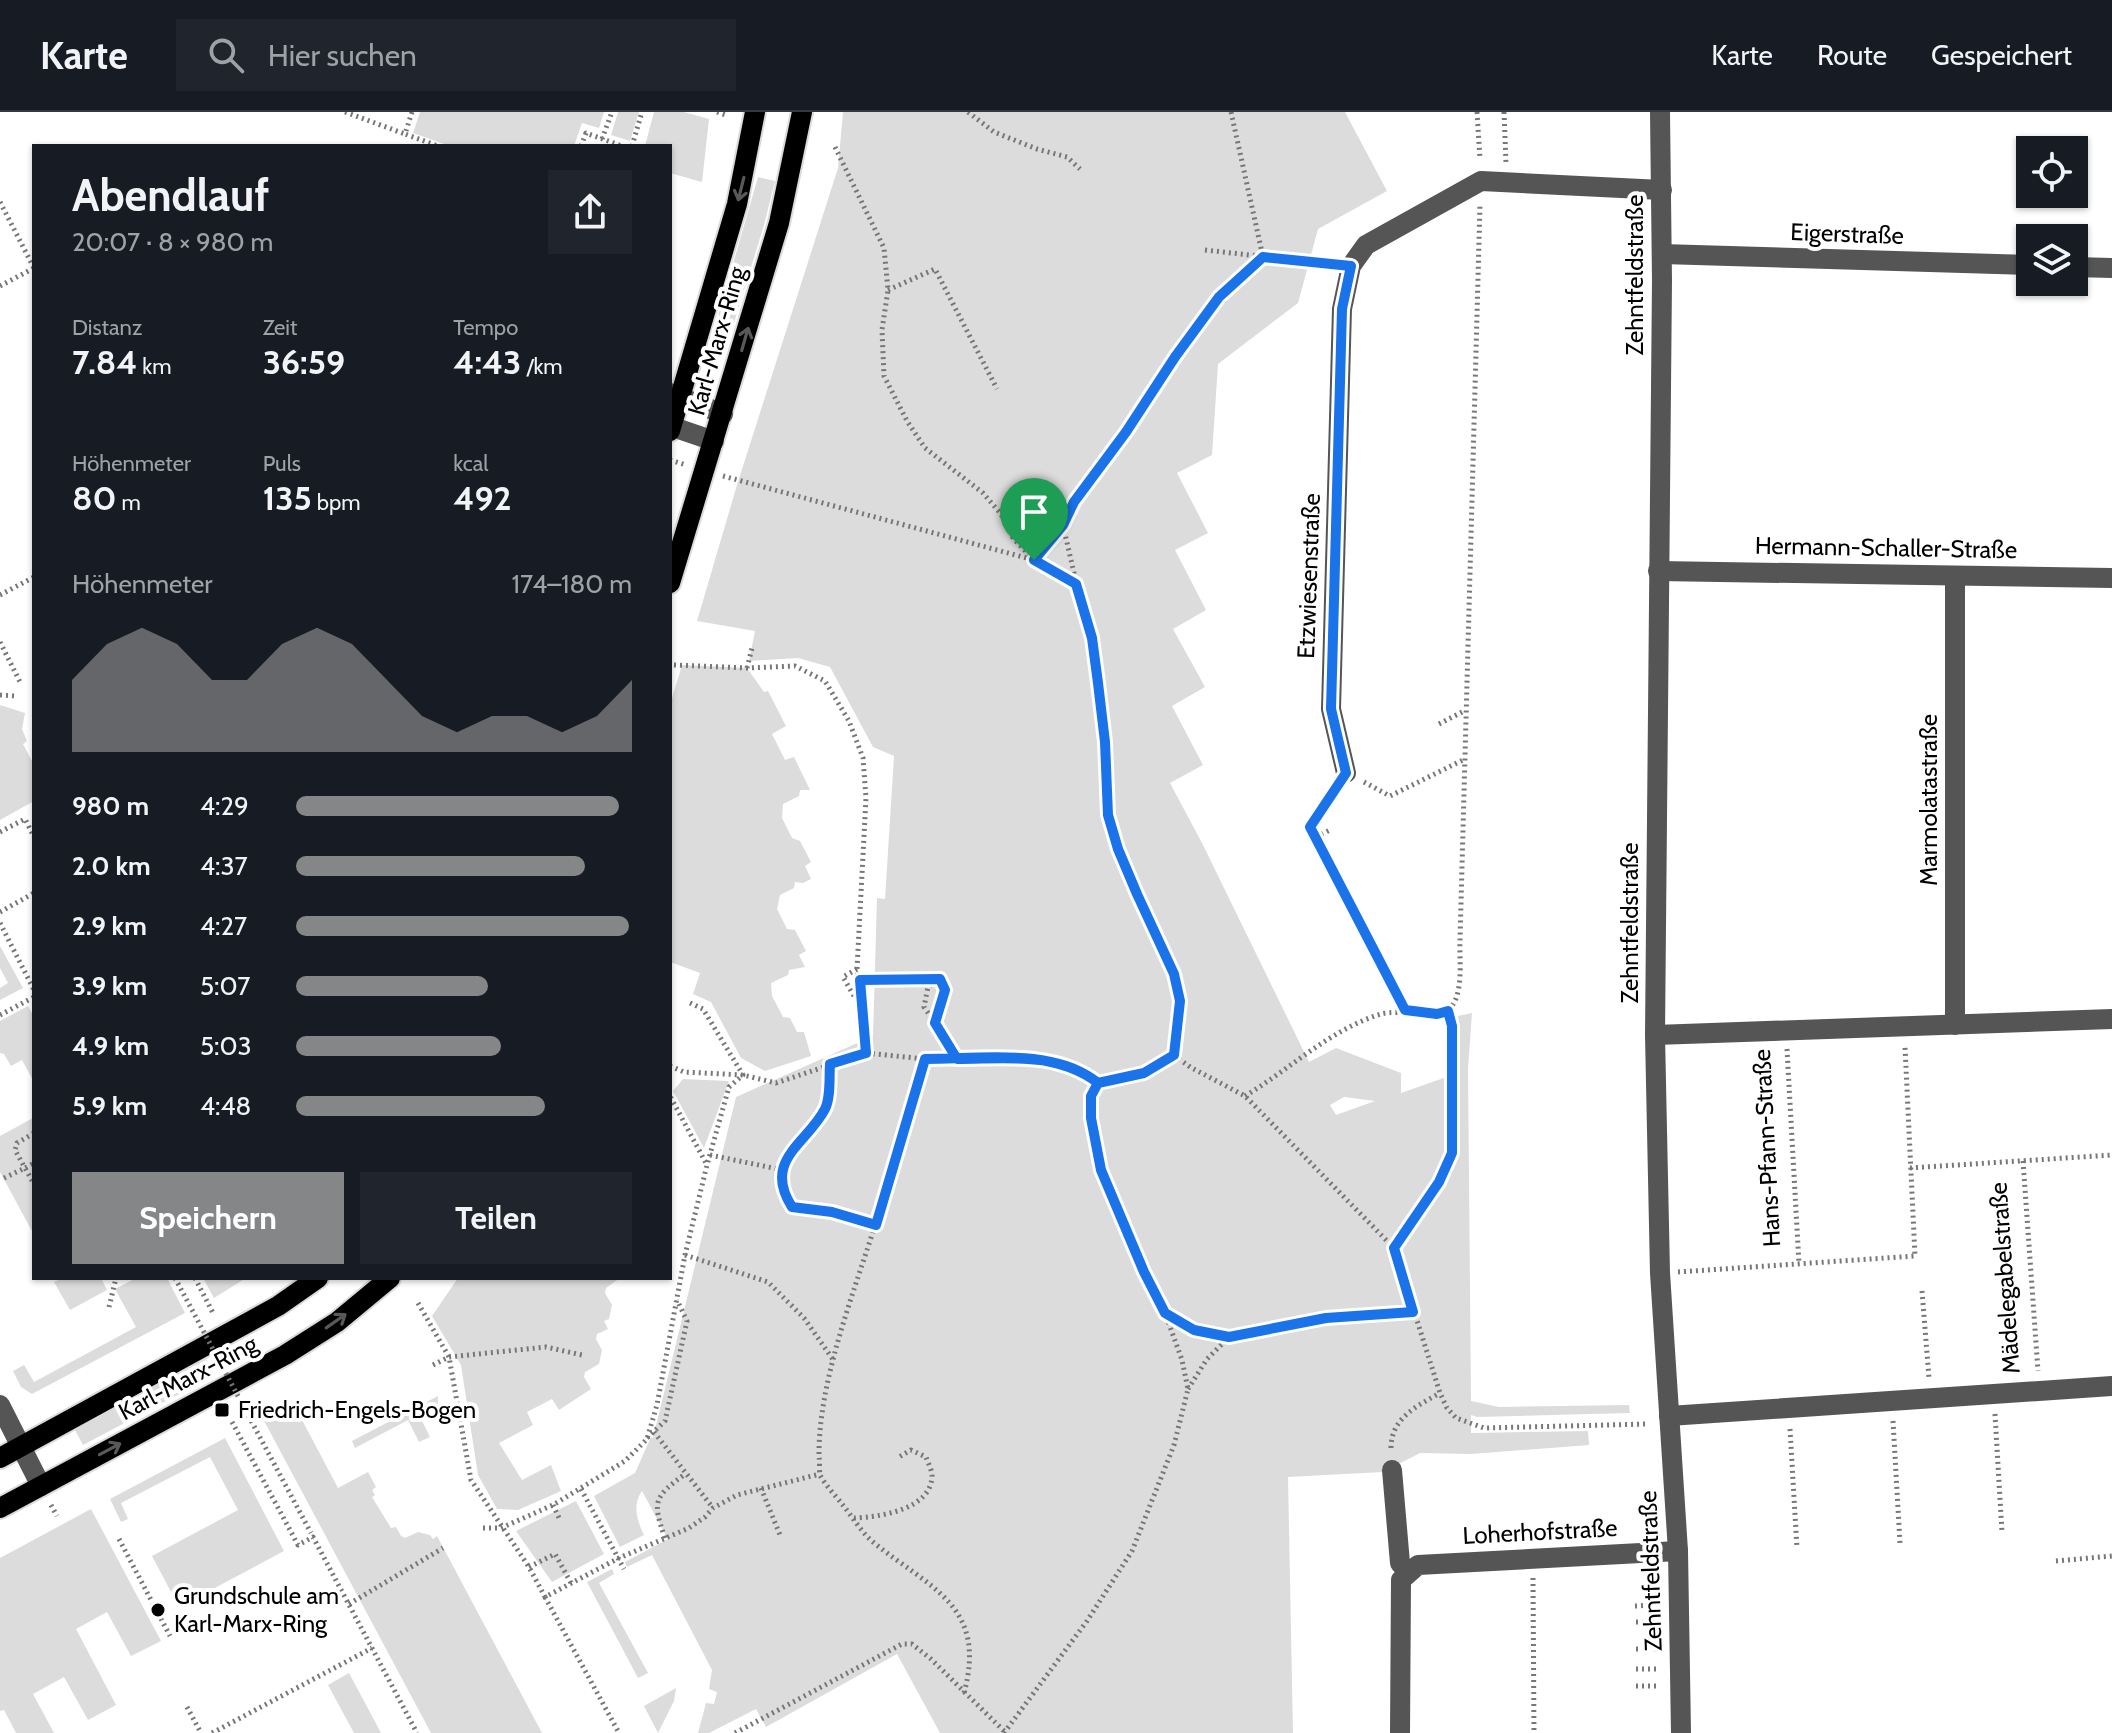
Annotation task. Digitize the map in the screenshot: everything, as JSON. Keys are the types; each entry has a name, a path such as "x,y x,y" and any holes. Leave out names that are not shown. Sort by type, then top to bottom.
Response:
{"main road":[{"name":"Karl-Marx-Ring","path":"672,420 675,395 737,204 755,112"},
{"name":"Karl-Marx-Ring","path":"672,577 779,223 802,112"},
{"name":"Karl-Marx-Ring","path":"0,1458 278,1306 315,1280"},
{"name":"Karl-Marx-Ring","path":"0,1508 285,1355 337,1322 388,1280"}],"street":[{"name":"Zehntfeldstraße","path":"1660,112 1662,254 1655,1035 1660,1273 1678,1551 1681,1733"},
{"path":"1351,266 1366,245 1481,181 1662,190"},
{"name":"Eigerstraße","path":"1662,254 2016,265"},
{"name":"Etzwiesenstraße","path":"1346,773 1331,709 1342,309 1351,266"},
{"path":"2088,267 2112,268"},
{"path":"675,395 723,414"},
{"path":"672,428 714,441"},
{"name":"Hermann-Schaller-Straße","path":"1658,571 2112,578"},
{"name":"Marmolatastraße","path":"1955,576 1955,1025"},
{"name":"Hans-Pfann-Straße","path":"1655,1035 2112,1019"},
{"name":"Mädelegabelstraße","path":"1670,1419 2112,1386"},
{"path":"0,1405 41,1486"},
{"path":"1392,1470 1400,1563 1408,1572 1401,1580 1400,1733"},
{"name":"Loherhofstraße","path":"1408,1572 1418,1565 1678,1551"}],"path":[{"path":"345,112 432,144"},
{"path":"405,134 412,112"},
{"path":"602,139 612,112"},
{"path":"633,144 642,112"},
{"path":"717,112 726,115"},
{"path":"968,112 994,132 1067,157 1080,169"},
{"path":"1231,112 1263,257"},
{"path":"1245,1096 1352,1024 1405,1010 1437,1014 1448,1011 1455,1000 1460,940 1481,181 1477,112"},
{"path":"1504,112 1507,183"},
{"path":"582,144 586,133 616,144"},
{"path":"835,147 884,248 888,290 882,330 884,376 925,448 983,493 1001,514 1013,538 1034,560"},
{"path":"0,202 32,264"},
{"path":"1205,250 1351,266"},
{"path":"1034,560 1063,525 1074,502 1219,297 1263,257"},
{"path":"0,286 32,269"},
{"path":"888,290 935,269 997,389"},
{"path":"733,477 1034,560 1076,584"},
{"path":"1063,525 1092,638 1105,742 1108,815 1118,849 1174,974 1180,1001 1174,1055 1144,1073 1098,1083 1091,1096 1091,1118 1101,1170 1144,1272 1165,1313 1182,1360 1188,1389"},
{"path":"0,595 32,578"},
{"path":"0,642 20,682"},
{"path":"747,668 752,648"},
{"path":"674,665 795,666 825,681 849,721 863,758 866,798 857,969 866,1053"},
{"path":"0,695 16,696"},
{"path":"1439,724 1464,711"},
{"path":"1405,1010 1310,827 1346,773 1390,796 1463,760"},
{"path":"0,832 25,819 32,833"},
{"path":"1316,837 1332,829"},
{"path":"0,912 32,894"},
{"path":"0,923 32,986"},
{"path":"857,969 843,977 862,1009"},
{"path":"860,980 940,979"},
{"path":"940,979 928,987 924,1007 957,1059"},
{"path":"935,1023 945,990 940,979"},
{"path":"0,1015 32,998"},
{"path":"690,1003 703,1009 743,1075"},
{"path":"1394,1248 1439,1182 1452,1153 1452,1026 1448,1011"},
{"path":"1660,1273 1915,1256 1904,1026"},
{"name":"Hans-Pfann-Straße","path":"1786,1030 1799,1264"},
{"path":"672,1067 684,1072 743,1075 776,1083 866,1053 925,1059 1046,1059 1082,1070 1098,1083"},
{"path":"1174,1055 1245,1096 1394,1248 1440,1393 1456,1418 1484,1428 1670,1419"},
{"path":"925,1059 876,1225 855,1283 834,1362 819,1426 820,1474 870,1539 937,1588 959,1615 966,1633 968,1654 964,1693"},
{"path":"830,1064 826,1107 785,1158 784,1195 792,1207 832,1212 876,1225"},
{"path":"647,1439 657,1405 685,1255 707,1165 729,1087 743,1075"},
{"path":"672,1100 707,1165"},
{"path":"32,1134 17,1143 15,1150 32,1180"},
{"path":"710,1155 784,1170"},
{"path":"1910,1168 2112,1155"},
{"name":"Mädelegabelstraße","path":"2023,1161 2039,1391"},
{"path":"4,1178 32,1164"},
{"path":"685,1255 768,1282 804,1318 834,1362"},
{"path":"109,1307 116,1280"},
{"path":"176,1280 417,1733"},
{"path":"196,1280 213,1313"},
{"path":"1922,1291 1931,1398"},
{"path":"483,1528 501,1528 581,1489 625,1461 665,1421 687,1321 676,1300"},
{"path":"418,1303 449,1357 471,1480 529,1567 619,1733"},
{"path":"1165,1313 1194,1330 1229,1337 1326,1318 1413,1312"},
{"path":"735,1733 902,1644 912,1644 931,1659 1004,1732 1087,1621 1132,1551 1174,1445 1188,1389 1207,1359 1229,1337"},
{"path":"433,1365 449,1357 546,1347 582,1355"},
{"path":"1392,1470 1391,1442 1395,1428 1405,1414 1440,1393"},
{"name":"Mädelegabelstraße","path":"1993,1394 2002,1532"},
{"path":"1892,1401 1900,1543"},
{"path":"1789,1408 1797,1548"},
{"path":"232,1422 298,1545 312,1535"},
{"path":"654,1432 713,1508"},
{"path":"853,1518 876,1517 907,1508 927,1492 932,1475 926,1457 911,1450 899,1457"},
{"path":"665,1538 657,1514 658,1503 662,1491 685,1474"},
{"path":"545,1597 619,1558 699,1522 713,1508 737,1495 820,1474"},
{"path":"761,1488 780,1535"},
{"path":"581,1489 624,1569"},
{"path":"553,1505 560,1520"},
{"path":"119,1539 170,1636"},
{"path":"349,1604 443,1548"},
{"path":"529,1567 555,1554 571,1583"},
{"path":"2056,1561 2112,1556"},
{"path":"1532,1559 1534,1733"},
{"path":"1635,1606 1656,1605"},
{"path":"1636,1622 1653,1622"},
{"path":"212,1733 372,1648"},
{"path":"1636,1649 1652,1649"},
{"path":"1636,1669 1657,1669"},
{"path":"1636,1686 1656,1686"},
{"path":"187,1707 201,1733"}],"shaded area":[{"path":"420,112 604,112 599,128 582,123 575,144 444,144 413,133"},
{"path":"618,112 639,112 630,141 611,135"},
{"path":"654,112 684,112 709,119 702,182 672,174 672,144 646,144"},
{"path":"843,112 1345,112 1387,191 1318,229 1298,303 1218,364 1212,455 1177,473 1208,533 1175,550 1206,610 1173,629 1205,687 1172,706 1203,765 1170,783 1309,1062 1336,1048 1401,1073 1401,1093 1455,1074 1458,1016 1472,1013 1468,1069 1471,1401 1499,1407 1629,1405 1630,1413 1471,1415 1471,1433 1588,1431 1589,1445 1471,1454 1420,1453 1383,1472 1288,1477 1293,1733 940,1733 897,1654 766,1727 756,1709 709,1733 698,1733 706,1703 714,1704 717,1692 709,1689 712,1670 652,1555 627,1567 625,1562 668,1539 642,1491 637,1502 637,1513 644,1535 620,1547 594,1496 635,1473 653,1438 736,1097 873,1036 877,898 885,899 894,756 873,747 830,667 798,658 749,661 755,631 697,621 838,168","holes":["1344,1097 1375,1101 1336,1115 1330,1105"]},
{"path":"758,177 775,181 726,349 710,344"},
{"path":"682,665 747,668 764,692 768,691 786,726 772,734 785,760 794,757 810,790 800,790 799,796 783,804 782,818 792,838 800,841 811,862 805,866 811,879 803,883 795,882 794,888 780,895 777,909 787,929 795,930 806,951 799,955 805,967 789,970 788,975 771,983 772,996 783,1017 790,1018 797,1032 804,1032 811,1056 765,1071 741,1058 711,1002 693,994 700,973 672,963 672,698"},
{"path":"0,705 25,713 22,729 27,741 23,744 32,761 32,802 0,820"},
{"path":"0,946 23,988 0,1000 0,988 8,983 0,968"},
{"path":"28,1006 32,1013 32,1078 22,1060 11,1066 4,1054 0,1053 0,1021"},
{"path":"683,1079 729,1081 704,1148 673,1091"},
{"path":"32,1119 32,1231 0,1172 0,1136"},
{"path":"102,1280 107,1290 70,1310 54,1282"},
{"path":"132,1280 168,1280 185,1313 32,1394 21,1387 13,1371 24,1365 34,1382 136,1327 115,1289"},
{"path":"204,1280 243,1280 214,1298"},
{"path":"457,1280 617,1280 606,1288 605,1293 612,1305 609,1319 604,1321 608,1329 597,1334 596,1339 602,1350 599,1364 585,1372 584,1377 591,1389 559,1410 552,1399 527,1412 533,1425 499,1443 522,1480 551,1465 561,1491 518,1510 497,1509 478,1475 461,1365 432,1316"},
{"path":"206,1359 215,1375 83,1445 75,1430"},
{"path":"438,1396 438,1408 420,1417 430,1437 419,1442 408,1420 355,1448 352,1441"},
{"path":"292,1401 338,1488 368,1472 376,1487 372,1490 375,1495 372,1497 391,1528 396,1527 405,1538 418,1532 433,1539 437,1536 542,1733 431,1733 262,1417"},
{"path":"225,1438 284,1551 179,1607 152,1556 238,1510 210,1457 121,1503 128,1519 121,1522 110,1499"},
{"path":"576,1501 604,1554 552,1582 516,1531"},
{"path":"91,1509 161,1641 131,1656 107,1612 76,1629 116,1705 88,1720 64,1677 33,1694 54,1733 16,1733 4,1710 0,1711 0,1558"},
{"path":"612,1569 614,1574 599,1583 648,1673 638,1678 587,1582"},
{"path":"349,1673 381,1733 354,1733 328,1685"},
{"path":"676,1688 674,1701 658,1733 644,1706"}],"place":[{"name":"Friedrich-Engels-Bogen","path":"222,1410"},
{"name":"Grundschule am Karl-Marx-Ring","path":"158,1610"}],"route":[{"path":"1034,560 1063,525 1074,502 1219,297 1263,257 1351,266 1342,309 1331,709 1346,773 1310,827 1405,1010 1437,1014 1448,1011 1452,1026 1452,1153 1439,1182 1394,1248 1413,1312 1326,1318 1229,1337 1194,1330 1165,1313 1144,1272 1101,1170 1091,1118 1091,1096 1098,1083 1082,1070 1046,1059 957,1059 935,1023 945,990 940,979 860,980 866,1053 830,1064 826,1107 785,1158 784,1195 792,1207 832,1212 876,1225 925,1059 957,1059 1013,1059 1046,1059 1082,1070 1098,1083 1144,1073 1174,1055 1180,1001 1174,974 1118,849 1108,815 1105,742 1092,638 1076,584 1034,560"}]}
